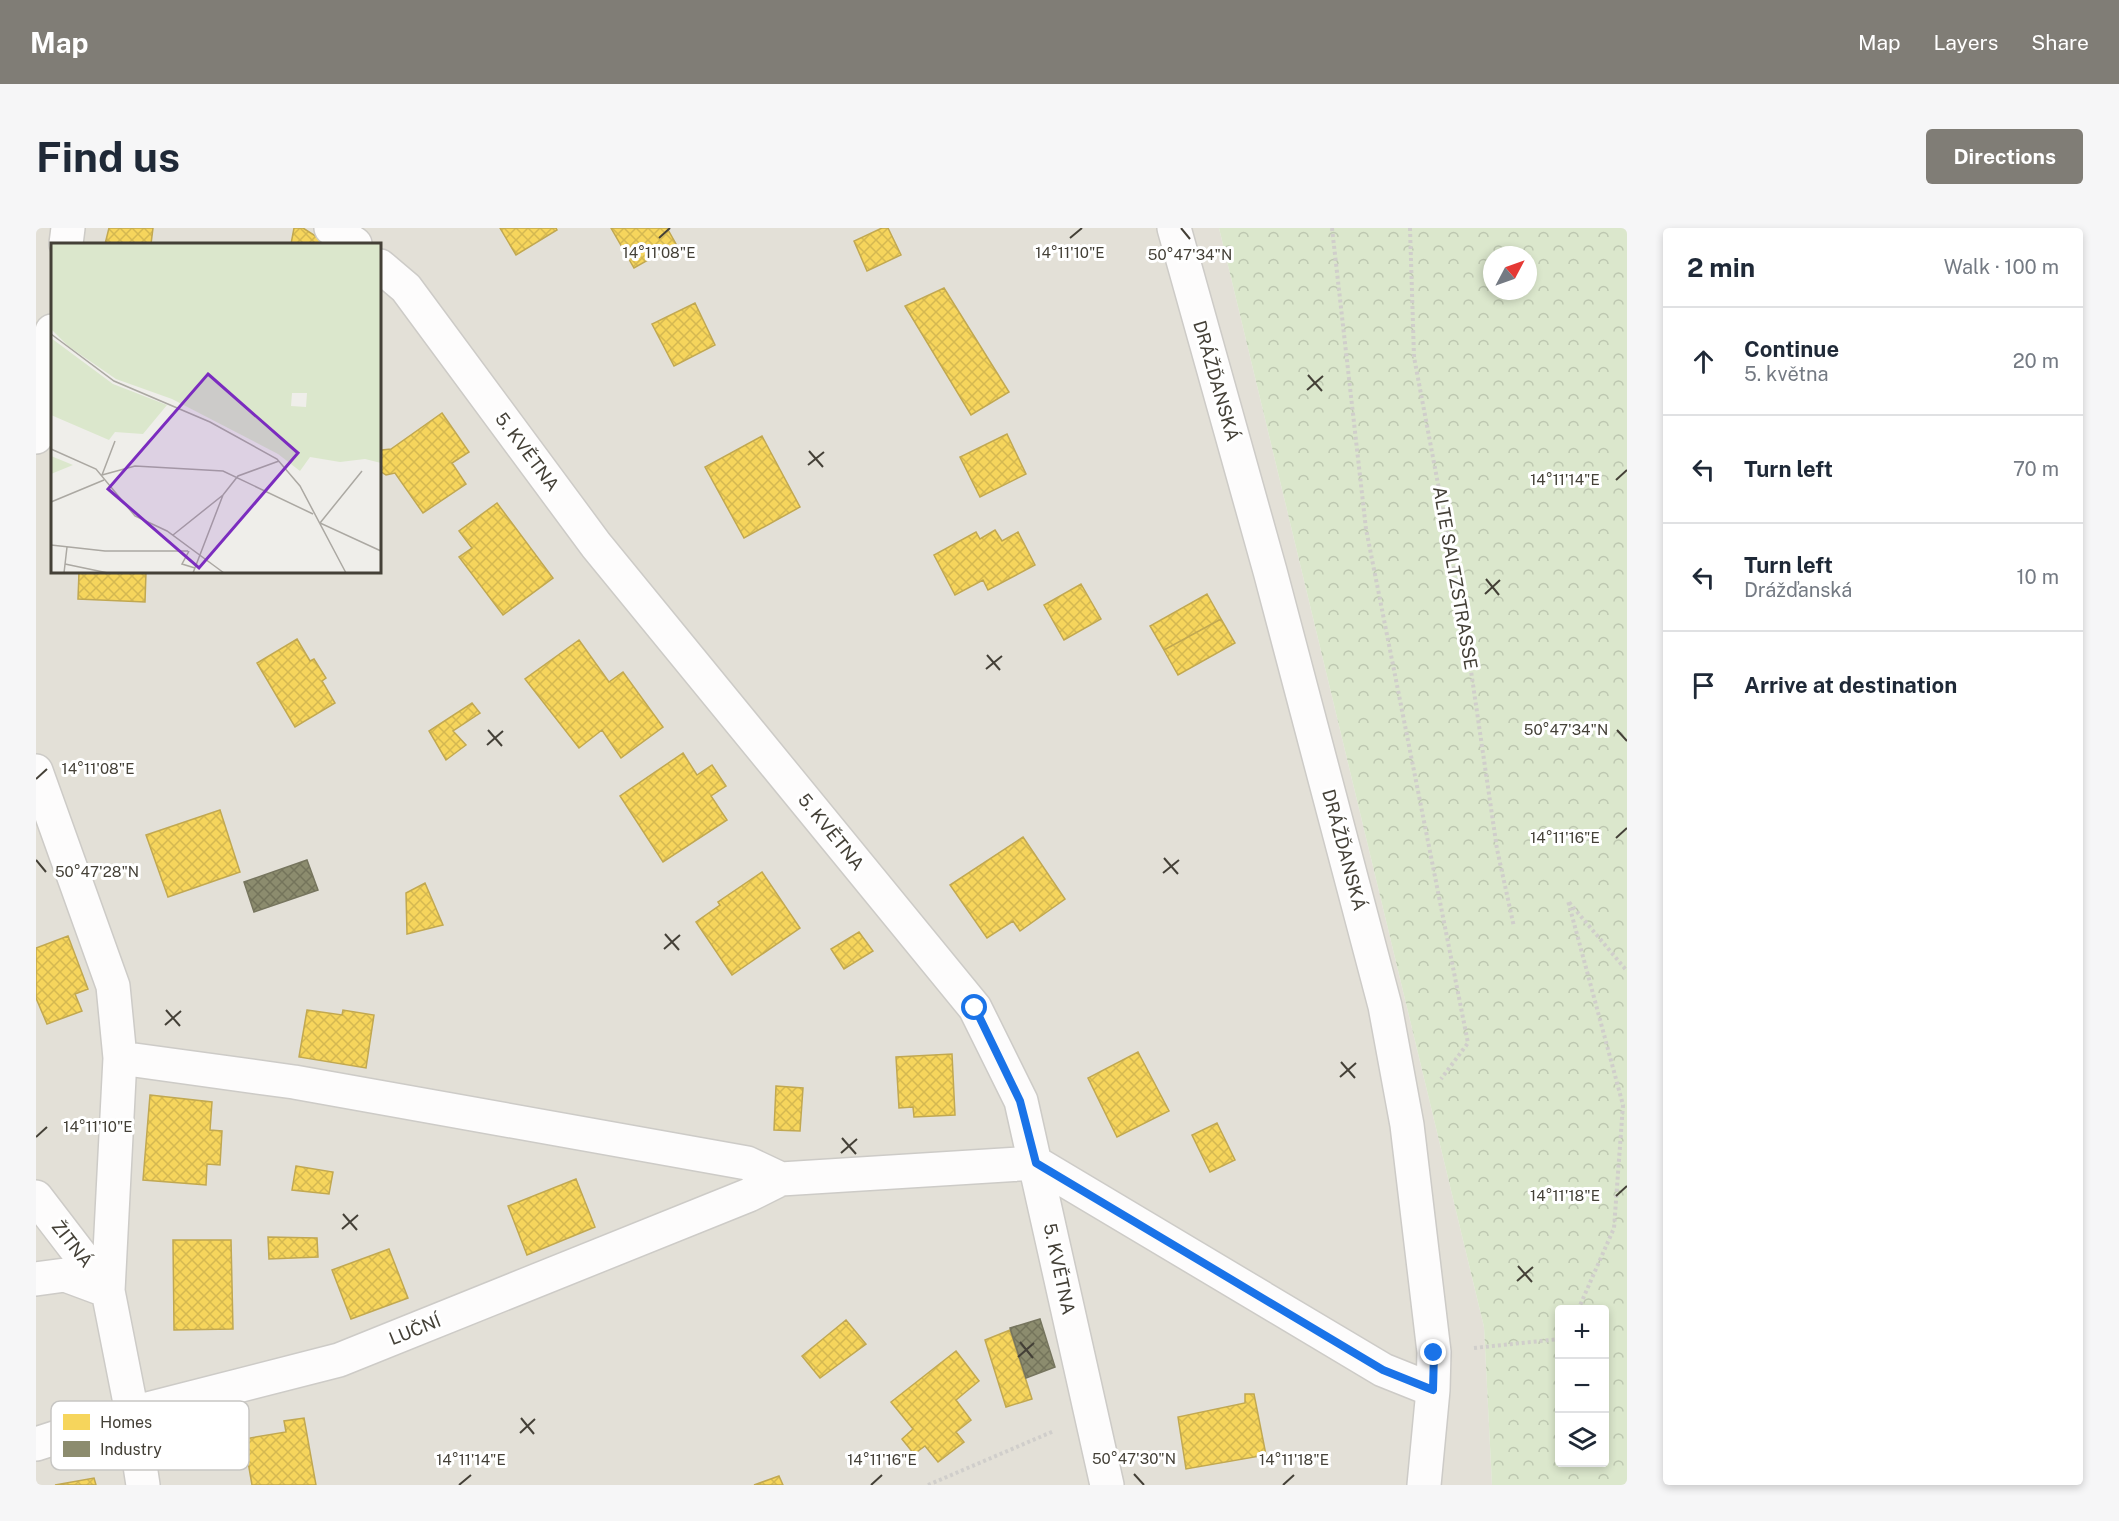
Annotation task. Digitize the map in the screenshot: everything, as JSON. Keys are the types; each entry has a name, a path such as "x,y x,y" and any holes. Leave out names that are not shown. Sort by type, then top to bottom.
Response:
{"street":[{"path":"66,243 68,228"},
{"path":"331,228 354,243"},
{"name":"DRÁŽĎANSKÁ","path":"1174,228 1273,583 1385,1006 1407,1125 1434,1353 1424,1485"},
{"name":"5. KVĚTNA","path":"381,267 405,288 596,545 975,1008 1020,1101 1036,1163 1107,1485"},
{"path":"36,437 51,339"},
{"path":"36,771 112,986 120,1058 108,1291 130,1401"},
{"path":"120,1058 294,1082 747,1163 781,1179 1036,1163 1383,1370 1433,1390"},
{"name":"LUČNÍ","path":"179,1401 339,1360 749,1195 781,1179"},
{"name":"ŽITNÁ","path":"36,1197 108,1291"},
{"path":"36,1279 65,1275 108,1291"},
{"name":"LUČNÍ","path":"36,1444 51,1439"},
{"path":"141,1470 143,1485"}],"path":[{"path":"1332,228 1366,529 1468,1043"},
{"name":"ALTE SALTZSTRASSE","path":"1410,228 1414,357 1463,616 1497,849 1514,927"},
{"path":"1580,1305 1614,1227 1623,1105 1568,901 1627,971"},
{"path":"1434,1353 1555,1340"},
{"path":"928,1485 1090,1415"}],"shaded area":[{"path":"36,228 1219,228 1484,1327 1492,1485 36,1485"}],"green space":[{"path":"1219,228 1627,228 1627,1485 1492,1485 1484,1327"}],"building: Homes":[{"path":"109,228 153,228 151,243 105,243"},
{"path":"294,228 303,228 326,243 291,243"},
{"path":"500,228 556,228 557,230 516,255"},
{"path":"611,228 667,228 676,244 634,268"},
{"path":"882,228 888,228 901,255 867,271 854,241"},
{"path":"944,288 1009,392 971,415 905,306"},
{"path":"695,303 715,345 674,366 652,324"},
{"path":"442,413 469,452 452,463 466,484 423,513 395,473 386,475 381,472 381,452 391,449"},
{"path":"1007,434 1026,474 980,497 960,457"},
{"path":"762,436 800,507 744,538 705,467"},
{"path":"497,503 553,578 503,615 459,557 472,548 459,531"},
{"path":"995,530 1002,541 1018,532 1035,565 988,590 983,580 955,595 934,555 976,532 980,539"},
{"path":"79,573 146,573 145,602 78,599"},
{"path":"1081,584 1101,619 1064,640 1044,605"},
{"path":"1207,594 1221,619 1164,650 1150,626"},
{"path":"1221,619 1235,643 1178,675 1164,650"},
{"path":"297,639 310,661 314,659 326,678 322,681 335,703 295,727 257,663"},
{"path":"579,640 609,682 623,672 663,727 621,758 602,730 579,748 525,679"},
{"path":"472,703 480,713 453,731 466,745 446,760 429,731"},
{"path":"683,753 697,775 712,765 726,786 711,796 727,820 663,862 620,796"},
{"path":"220,810 240,872 168,897 146,835"},
{"path":"1023,837 1065,899 1020,931 1013,921 987,938 950,885"},
{"path":"762,872 800,928 732,975 696,922 720,905 718,902"},
{"path":"425,883 443,925 407,934 406,893"},
{"path":"859,932 873,951 844,969 831,949"},
{"path":"68,936 88,989 75,994 82,1011 47,1024 36,998 36,948"},
{"path":"307,1010 342,1015 343,1010 374,1015 366,1068 299,1057"},
{"path":"1138,1052 1169,1111 1117,1137 1088,1078"},
{"path":"952,1054 955,1115 914,1117 913,1107 899,1108 896,1057"},
{"path":"776,1086 803,1088 800,1131 774,1130"},
{"path":"150,1095 212,1102 210,1130 222,1131 220,1165 207,1164 206,1185 143,1180"},
{"path":"1217,1123 1235,1160 1210,1172 1192,1135"},
{"path":"296,1166 333,1172 329,1194 292,1190"},
{"path":"576,1179 595,1227 527,1255 508,1206"},
{"path":"268,1237 317,1238 318,1257 269,1259"},
{"path":"173,1240 231,1240 233,1329 174,1330"},
{"path":"389,1249 408,1298 351,1319 332,1270"},
{"path":"846,1320 866,1344 820,1378 802,1356"},
{"path":"1010,1330 1032,1399 1006,1407 985,1340"},
{"path":"956,1351 979,1381 956,1400 971,1420 956,1432 964,1442 938,1462 925,1446 914,1454 902,1439 913,1429 891,1402"},
{"path":"1245,1394 1254,1394 1266,1455 1186,1469 1178,1417 1245,1403"},
{"path":"304,1418 316,1485 252,1485 249,1468 249,1438 286,1432 284,1421"},
{"path":"779,1476 783,1485 754,1485"},
{"path":"94,1478 96,1485 55,1485"}],"building: Industry":[{"path":"307,860 318,890 254,912 244,882"},
{"path":"1040,1319 1055,1367 1026,1378 1010,1328"}],"route":[{"path":"975,1008 1020,1101 1036,1163 1383,1370 1433,1390 1434,1353"}]}
